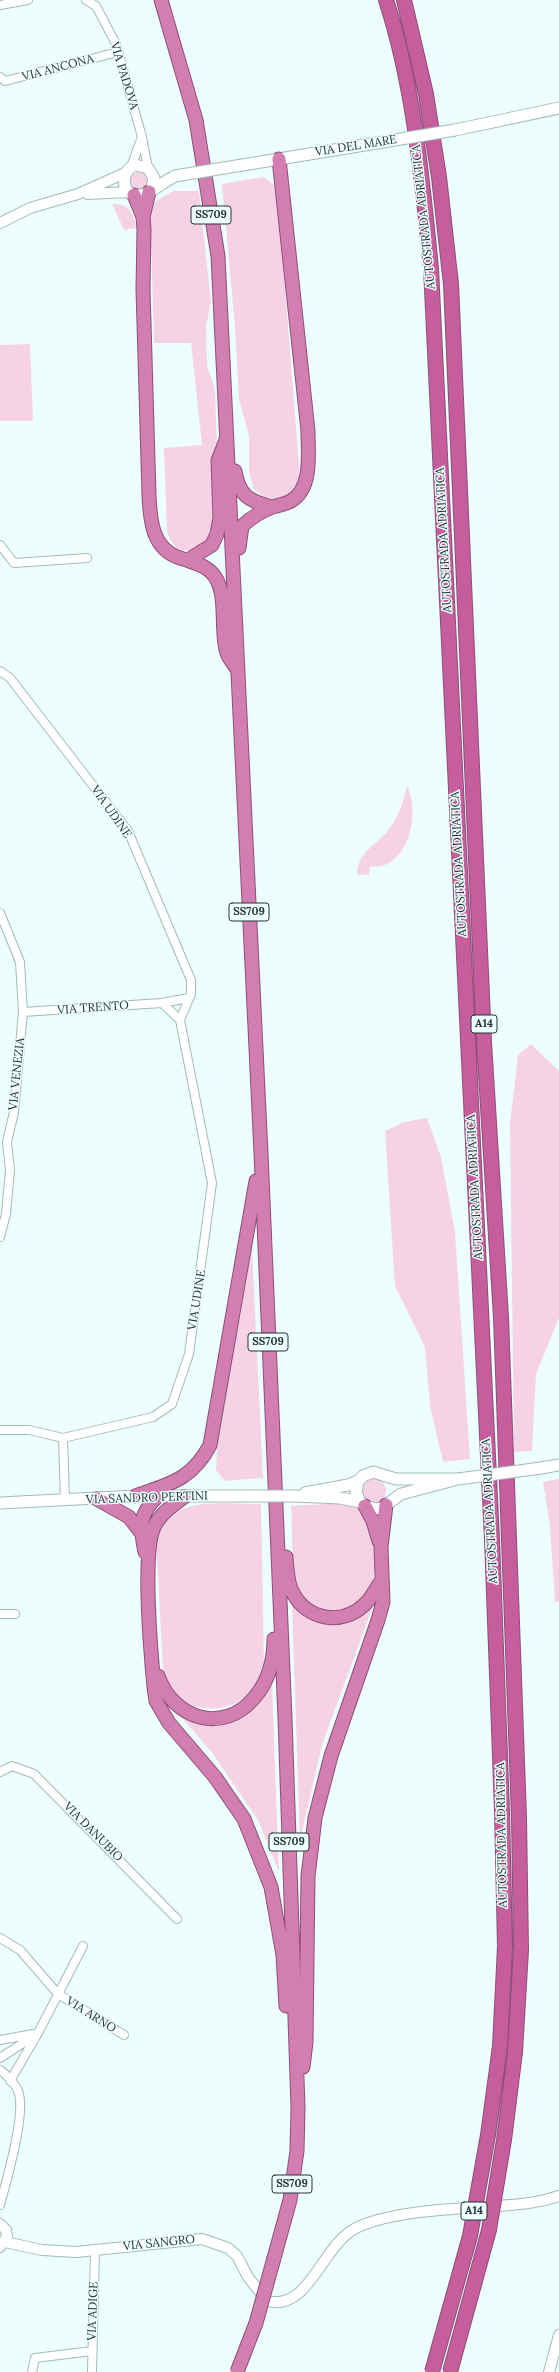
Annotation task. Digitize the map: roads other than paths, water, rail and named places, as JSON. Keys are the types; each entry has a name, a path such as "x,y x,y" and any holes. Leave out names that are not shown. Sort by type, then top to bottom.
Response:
{"highway":[{"name":"SS709","path":"161,0 196,120 218,256 228,436 234,595 261,1153 279,1576 298,2108 297,2151 290,2200 256,2323 237,2372"},
{"name":"AUTOSTRADA ADRIATICA","path":"386,0 409,92 422,181 431,268 492,1539 502,1811 504,1931 500,2046 488,2136 470,2236 432,2372"},
{"name":"AUTOSTRADA ADRIATICA","path":"404,0 426,94 439,177 451,284 483,1018 501,1325 519,1818 521,1950 515,2052 504,2140 488,2230 450,2372"},
{"path":"234,595 241,576 239,543 242,526 252,517 272,507 291,501 304,489 307,468 306,416 279,159"},
{"path":"151,190 143,217 150,513 158,542 167,552 188,560 211,572 218,583 222,601 227,653 238,671"},
{"path":"131,193 143,217"},
{"path":"228,436 236,481 243,495 256,503 272,507"},
{"path":"188,560 212,545 217,534 220,518 218,461 228,436"},
{"path":"135,1496 187,1475 201,1462 210,1445 261,1153"},
{"path":"158,1496 147,1506 143,1514 142,1534 148,1568 151,1658 156,1701 169,1723 215,1776 244,1819 270,1887 283,1955 292,2093 298,2108"},
{"path":"148,1568 154,1526 161,1516 184,1497"},
{"path":"97,1499 129,1517 142,1534"},
{"path":"298,2108 306,2042 308,1876 315,1818 331,1756 383,1602 381,1547 388,1503"},
{"path":"362,1504 373,1521 381,1547"},
{"path":"277,1532 285,1545 288,1581 292,1593 306,1610 320,1616 339,1617 356,1611 369,1600 382,1580"},
{"path":"151,1658 163,1691 177,1707 195,1716 209,1719 227,1716 242,1709 253,1700 262,1688 274,1654 273,1599 279,1576"}],"main road":[{"name":"VIA DEL MARE","path":"131,193 142,195 175,176 455,130 559,108"},
{"name":"VIA DEL MARE","path":"128,170 140,164 150,169 175,176"},
{"path":"150,169 154,178 151,190"},
{"path":"128,170 123,181 131,193"},
{"name":"VIA SANDRO PERTINI","path":"0,1503 135,1496 294,1496 340,1498 376,1509 401,1494 456,1480 559,1465"},
{"name":"VIA SANDRO PERTINI","path":"294,1496 348,1485 358,1481 368,1473 373,1472 396,1479 456,1480"},
{"path":"385,1475 389,1479 393,1489 388,1503"},
{"path":"358,1481 356,1492 362,1504"}],"street":[{"path":"0,5 28,0"},
{"name":"VIA PADOVA","path":"86,0 96,6 118,52 142,136"},
{"name":"VIA ANCONA","path":"0,77 5,81 118,52"},
{"path":"142,136 150,169"},
{"path":"128,170 142,136"},
{"name":"VIA DEL MARE","path":"0,223 30,208 78,194 128,170"},
{"name":"VIA DEL MARE","path":"78,194 131,193"},
{"path":"0,545 14,563 87,558"},
{"name":"VIA UDINE","path":"0,671 10,678 128,831 191,980 192,988 180,1020 212,1183 188,1354 172,1404 153,1417 63,1438"},
{"name":"VIA VENEZIA","path":"0,913 20,962 23,1012 14,1112 3,1145 10,1170 6,1214 0,1237"},
{"path":"162,1003 189,998"},
{"path":"162,1003 180,1020"},
{"name":"VIA TRENTO","path":"23,1012 162,1003"},
{"path":"0,1430 28,1430 63,1438 65,1500"},
{"path":"0,1614 15,1614"},
{"name":"VIA DANUBIO","path":"0,1772 12,1766 34,1774 177,1919"},
{"name":"VIA ARNO","path":"0,1938 20,1950 58,1994 124,2035"},
{"name":"VIA ARNO","path":"10,2081 38,2034 83,1946"},
{"path":"0,2040 38,2034"},
{"path":"0,2058 38,2034"},
{"path":"0,2070 18,2091 20,2108 12,2157 0,2204"},
{"name":"VIA SANGRO","path":"0,2224 7,2233 2,2245 42,2250 76,2252 202,2239 228,2248 237,2256 251,2282 267,2301 282,2303 290,2301 303,2290 334,2246 344,2235 371,2222 422,2213 525,2205 559,2196"},
{"name":"VIA ADIGE","path":"92,2372 95,2250"},
{"path":"549,2372 559,2335"},
{"path":"32,2372 35,2358 92,2351"}]}
